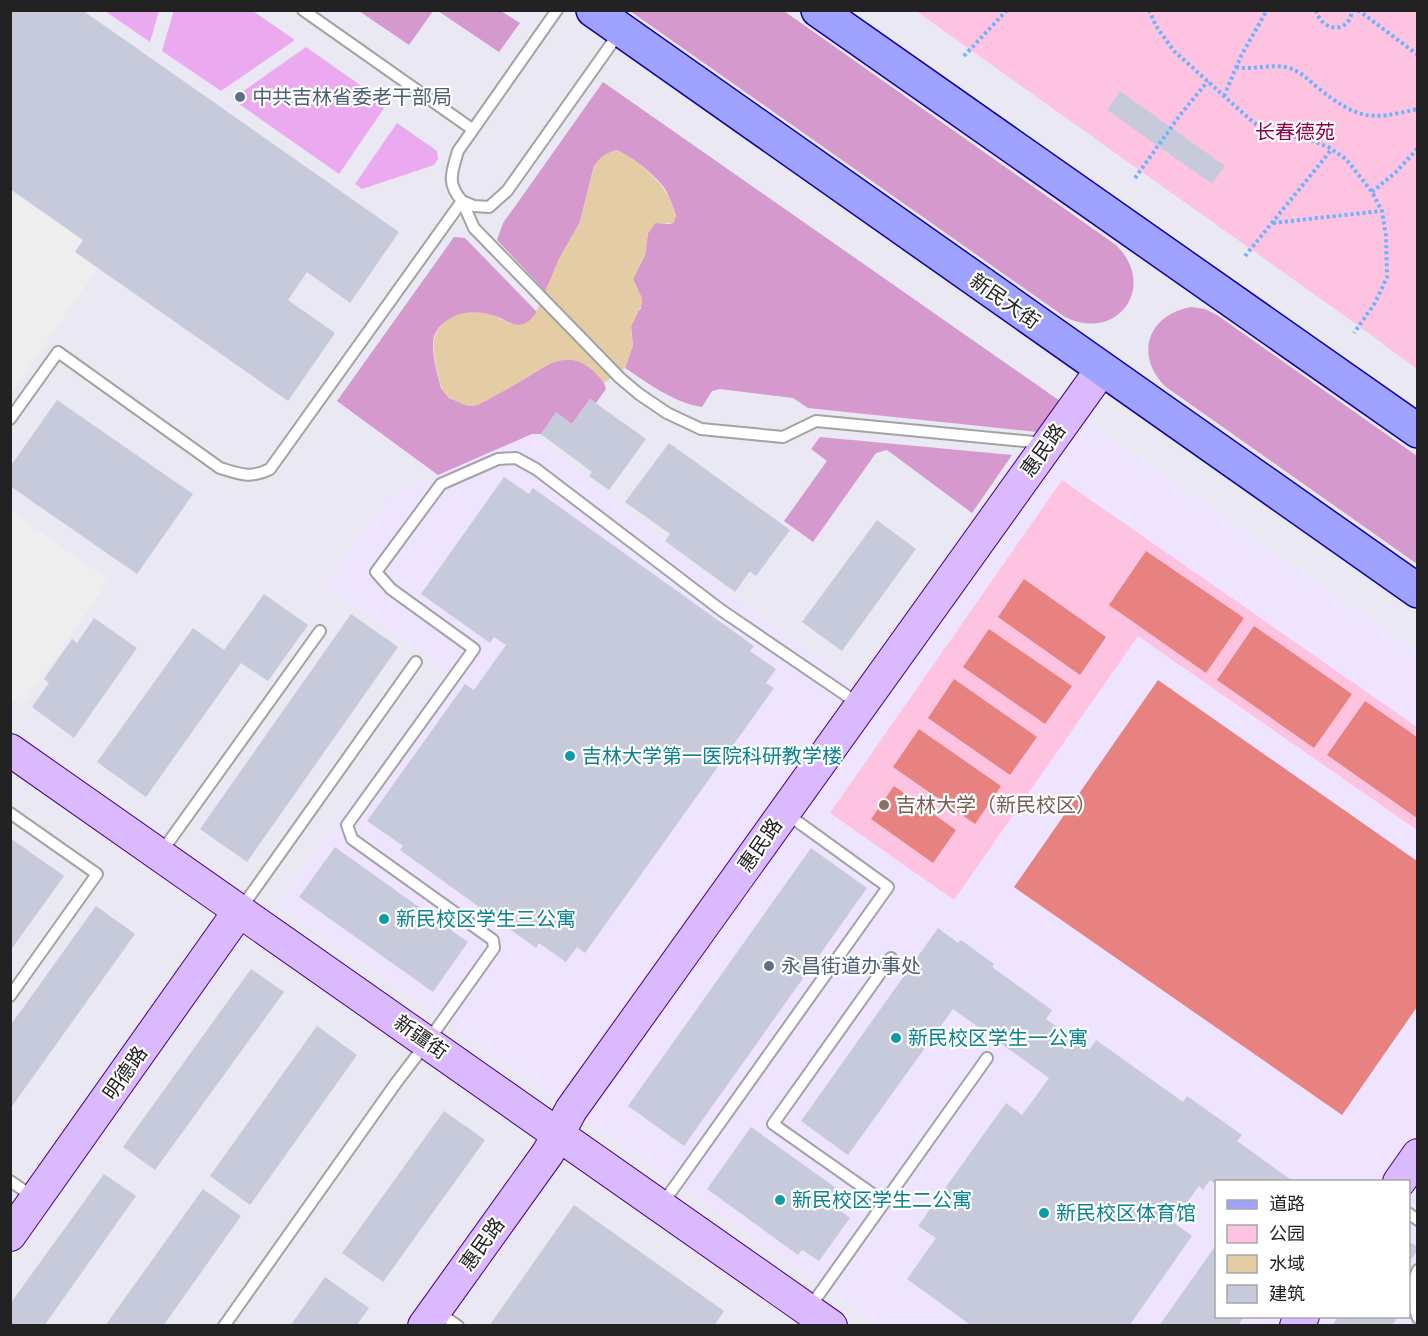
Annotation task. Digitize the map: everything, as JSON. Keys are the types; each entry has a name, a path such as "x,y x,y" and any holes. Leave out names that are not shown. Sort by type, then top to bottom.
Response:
{"main road":[{"name":"新民大街","path":"593,10 1418,591"},
{"path":"818,10 1418,431"}],"street":[{"name":"惠民路","path":"439,1320 548,1153 571,1110 1102,369"},
{"name":"新疆街","path":"10,750 819,1317"},
{"name":"明德路","path":"10,1235 240,910"},
{"path":"1400,1180 1418,1155"}],"lane":[{"path":"303,10 472,129"},
{"path":"557,10 458,151 451,177 453,191 462,201 474,228 620,378 667,413 701,429 783,437 816,422 1048,443"},
{"path":"462,201 474,206 489,207 507,191 621,30"},
{"path":"10,419 57,352 220,468 240,474 257,475 270,469 462,201"},
{"path":"224,1326 494,948 493,940 352,839 347,825 474,650 391,589 376,572 441,484 498,459 516,458 536,469 721,610 861,705"},
{"path":"160,854 320,631"},
{"path":"240,910 416,662"},
{"path":"661,1206 888,887 784,812"},
{"path":"10,813 97,874 10,996"},
{"path":"884,1202 773,1124 891,958"},
{"path":"819,1317 884,1202 987,1058"},
{"path":"10,1181 36,1199"},
{"path":"1415,1321 1413,1300 1415,1276 1418,1270"}],"path":[{"path":"964,56 1007,10"},
{"path":"1149,10 1156,26 1174,51 1254,123 1271,132 1308,139 1332,149 1346,159 1372,192 1382,211 1386,236 1387,277 1375,303 1354,333"},
{"path":"1224,96 1236,67 1267,10"},
{"path":"1316,10 1324,24 1338,28 1347,24 1352,16 1352,10"},
{"path":"1358,10 1418,54"},
{"path":"1236,67 1245,69 1276,66 1290,68 1346,107 1361,114 1378,117 1418,110"},
{"path":"1135,178 1180,114 1208,81"},
{"path":"1372,192 1396,172 1418,148"},
{"path":"1245,256 1332,149"},
{"path":"1272,224 1382,211"}],"shaded area":[{"path":"174,10 253,11 295,40 221,91 162,51"},
{"path":"105,11 159,11 150,42"},
{"path":"359,11 433,11 409,45"},
{"path":"438,11 501,11 520,23 499,52"},
{"path":"630,11 784,11 1116,245 1128,261 1133,277 1132,293 1126,306 1116,316 1101,322 1084,323 1065,317"},
{"path":"306,47 387,104 339,174 232,99"},
{"path":"603,82 1060,401 1038,432 808,408 793,398 720,389 712,391 702,407 671,397 625,368 633,345 631,327 633,319 641,308 639,293 633,279 645,255 648,233 655,223 671,224 676,216 667,192 650,172 616,150 594,166 580,222 559,259 546,292 497,240 503,223"},
{"path":"397,123 437,151 438,159 434,165 362,189 355,184"},
{"path":"19,195 83,240 75,252 98,268 11,394 10,206"},
{"path":"454,237 465,238 537,312 530,321 522,325 515,325 493,315 460,316 444,323 434,337 433,352 441,388 449,398 470,406 554,362 571,359 595,371 604,382 606,389 596,403 590,399 572,424 556,413 541,434 532,434 438,475 337,401"},
{"path":"1191,307 1205,309 1217,315 1417,456 1417,564 1166,387 1150,363 1148,350 1150,338 1155,328 1164,319 1176,311"},
{"name":"吉林大学（新民校区）","path":"1088,422 1417,653 1417,1325 879,1325 279,904 447,671 326,584 389,497 532,433 734,599 884,706"},
{"path":"820,437 1012,455 972,513 887,450 876,453 813,542 784,521 827,461 811,449"},
{"path":"11,511 109,580 22,706 11,698"},
{"path":"1146,551 1244,618 1206,673 1109,605"},
{"path":"1024,579 1106,637 1080,675 998,617"},
{"path":"1254,626 1352,694 1314,748 1217,680"},
{"path":"989,629 1072,686 1045,724 963,667"},
{"path":"954,679 1037,737 1010,775 928,718"},
{"path":"1158,680 1417,861 1417,1007 1342,1115 1014,887"},
{"path":"1365,701 1417,737 1417,818 1327,755"},
{"path":"919,729 1001,786 975,824 893,767"},
{"path":"894,786 956,830 933,863 871,819"}],"green space":[{"name":"长春德苑","path":"916,11 1417,11 1417,369 1353,322"},
{"path":"1062,480 1417,727 1417,830 1138,636 954,900 830,813"}],"water":[{"path":"616,150 635,161 656,180 665,191 675,213 674,223 655,223 648,233 645,255 633,279 642,298 642,304 631,327 633,345 625,368 604,383 584,364 575,360 565,360 545,366 475,406 465,405 448,396 441,386 434,354 435,337 439,329 451,318 467,313 484,313 518,325 534,317 559,259 580,222 594,166 609,152"}],"building":[{"path":"10,10 82,10 399,232 350,303 307,272 288,300 335,333 288,401 75,252 83,240 10,189"},
{"path":"1120,91 1225,166 1212,184 1107,110"},
{"path":"590,399 646,439 609,490 589,476 592,472 541,434 556,412 572,424"},
{"path":"57,400 193,494 137,574 10,486 10,467"},
{"path":"669,443 790,530 756,576 750,571 735,592 665,541 670,534 625,502"},
{"name":"吉林大学第一医院科研教学楼","path":"504,477 529,494 533,488 754,646 750,651 776,669 766,683 774,688 585,953 577,947 566,962 539,943 536,948 400,850 403,846 367,821 465,684 474,690 506,645 494,637 490,643 421,594"},
{"path":"877,520 916,549 842,651 802,622"},
{"path":"264,594 308,625 268,681 241,663 146,797 97,762 193,628 224,650"},
{"path":"351,614 398,647 247,862 200,829"},
{"path":"94,618 137,648 74,738 32,707 49,683 44,679 72,639 77,643"},
{"path":"10,838 64,876 10,951"},
{"name":"新民校区学生三公寓","path":"335,847 468,942 433,992 299,897"},
{"name":"永昌街道办事处","path":"811,848 867,888 684,1146 628,1106"},
{"path":"96,906 135,934 10,1109 10,1026"},
{"path":"938,928 958,943 961,940 994,964 992,967 1052,1010 1046,1019 1089,1050 1096,1040 1183,1102 1187,1096 1242,1135 1237,1141 1291,1180 1215,1180 1215,1184 1210,1180 1203,1190 1199,1186 1173,1222 1192,1236 1129,1326 972,1326 907,1279 936,1238 918,1226 1006,1103 1022,1115 1049,1078 953,1009 848,1155 801,1121"},
{"path":"251,969 284,992 155,1170 123,1147"},
{"path":"317,1026 357,1055 250,1205 210,1176"},
{"path":"444,1111 485,1140 383,1282 342,1253"},
{"name":"新民校区学生二公寓","path":"751,1127 843,1193 834,1206 850,1218 819,1261 802,1250 798,1255 707,1189"},
{"path":"104,1174 136,1196 44,1326 10,1326 10,1304"},
{"path":"203,1189 241,1216 163,1326 105,1326"},
{"path":"574,1205 724,1311 714,1326 489,1326"},
{"path":"1410,1242 1418,1247 1410,1260"},
{"path":"1215,1246 1215,1318 1243,1318 1238,1326 1159,1326"},
{"path":"325,1277 369,1308 356,1326 290,1326"},
{"path":"1337,1318 1397,1318 1392,1326 1332,1326"}],"place":[{"name":"中共吉林省委老干部局","path":"240,97"},
{"name":"吉林大学第一医院科研教学楼","path":"570,756"},
{"name":"吉林大学（新民校区）","path":"884,805"},
{"name":"新民校区学生三公寓","path":"384,919"},
{"name":"永昌街道办事处","path":"769,966"},
{"name":"新民校区学生一公寓","path":"896,1038"},
{"name":"新民校区学生二公寓","path":"780,1200"},
{"name":"新民校区体育馆","path":"1044,1213"}]}
